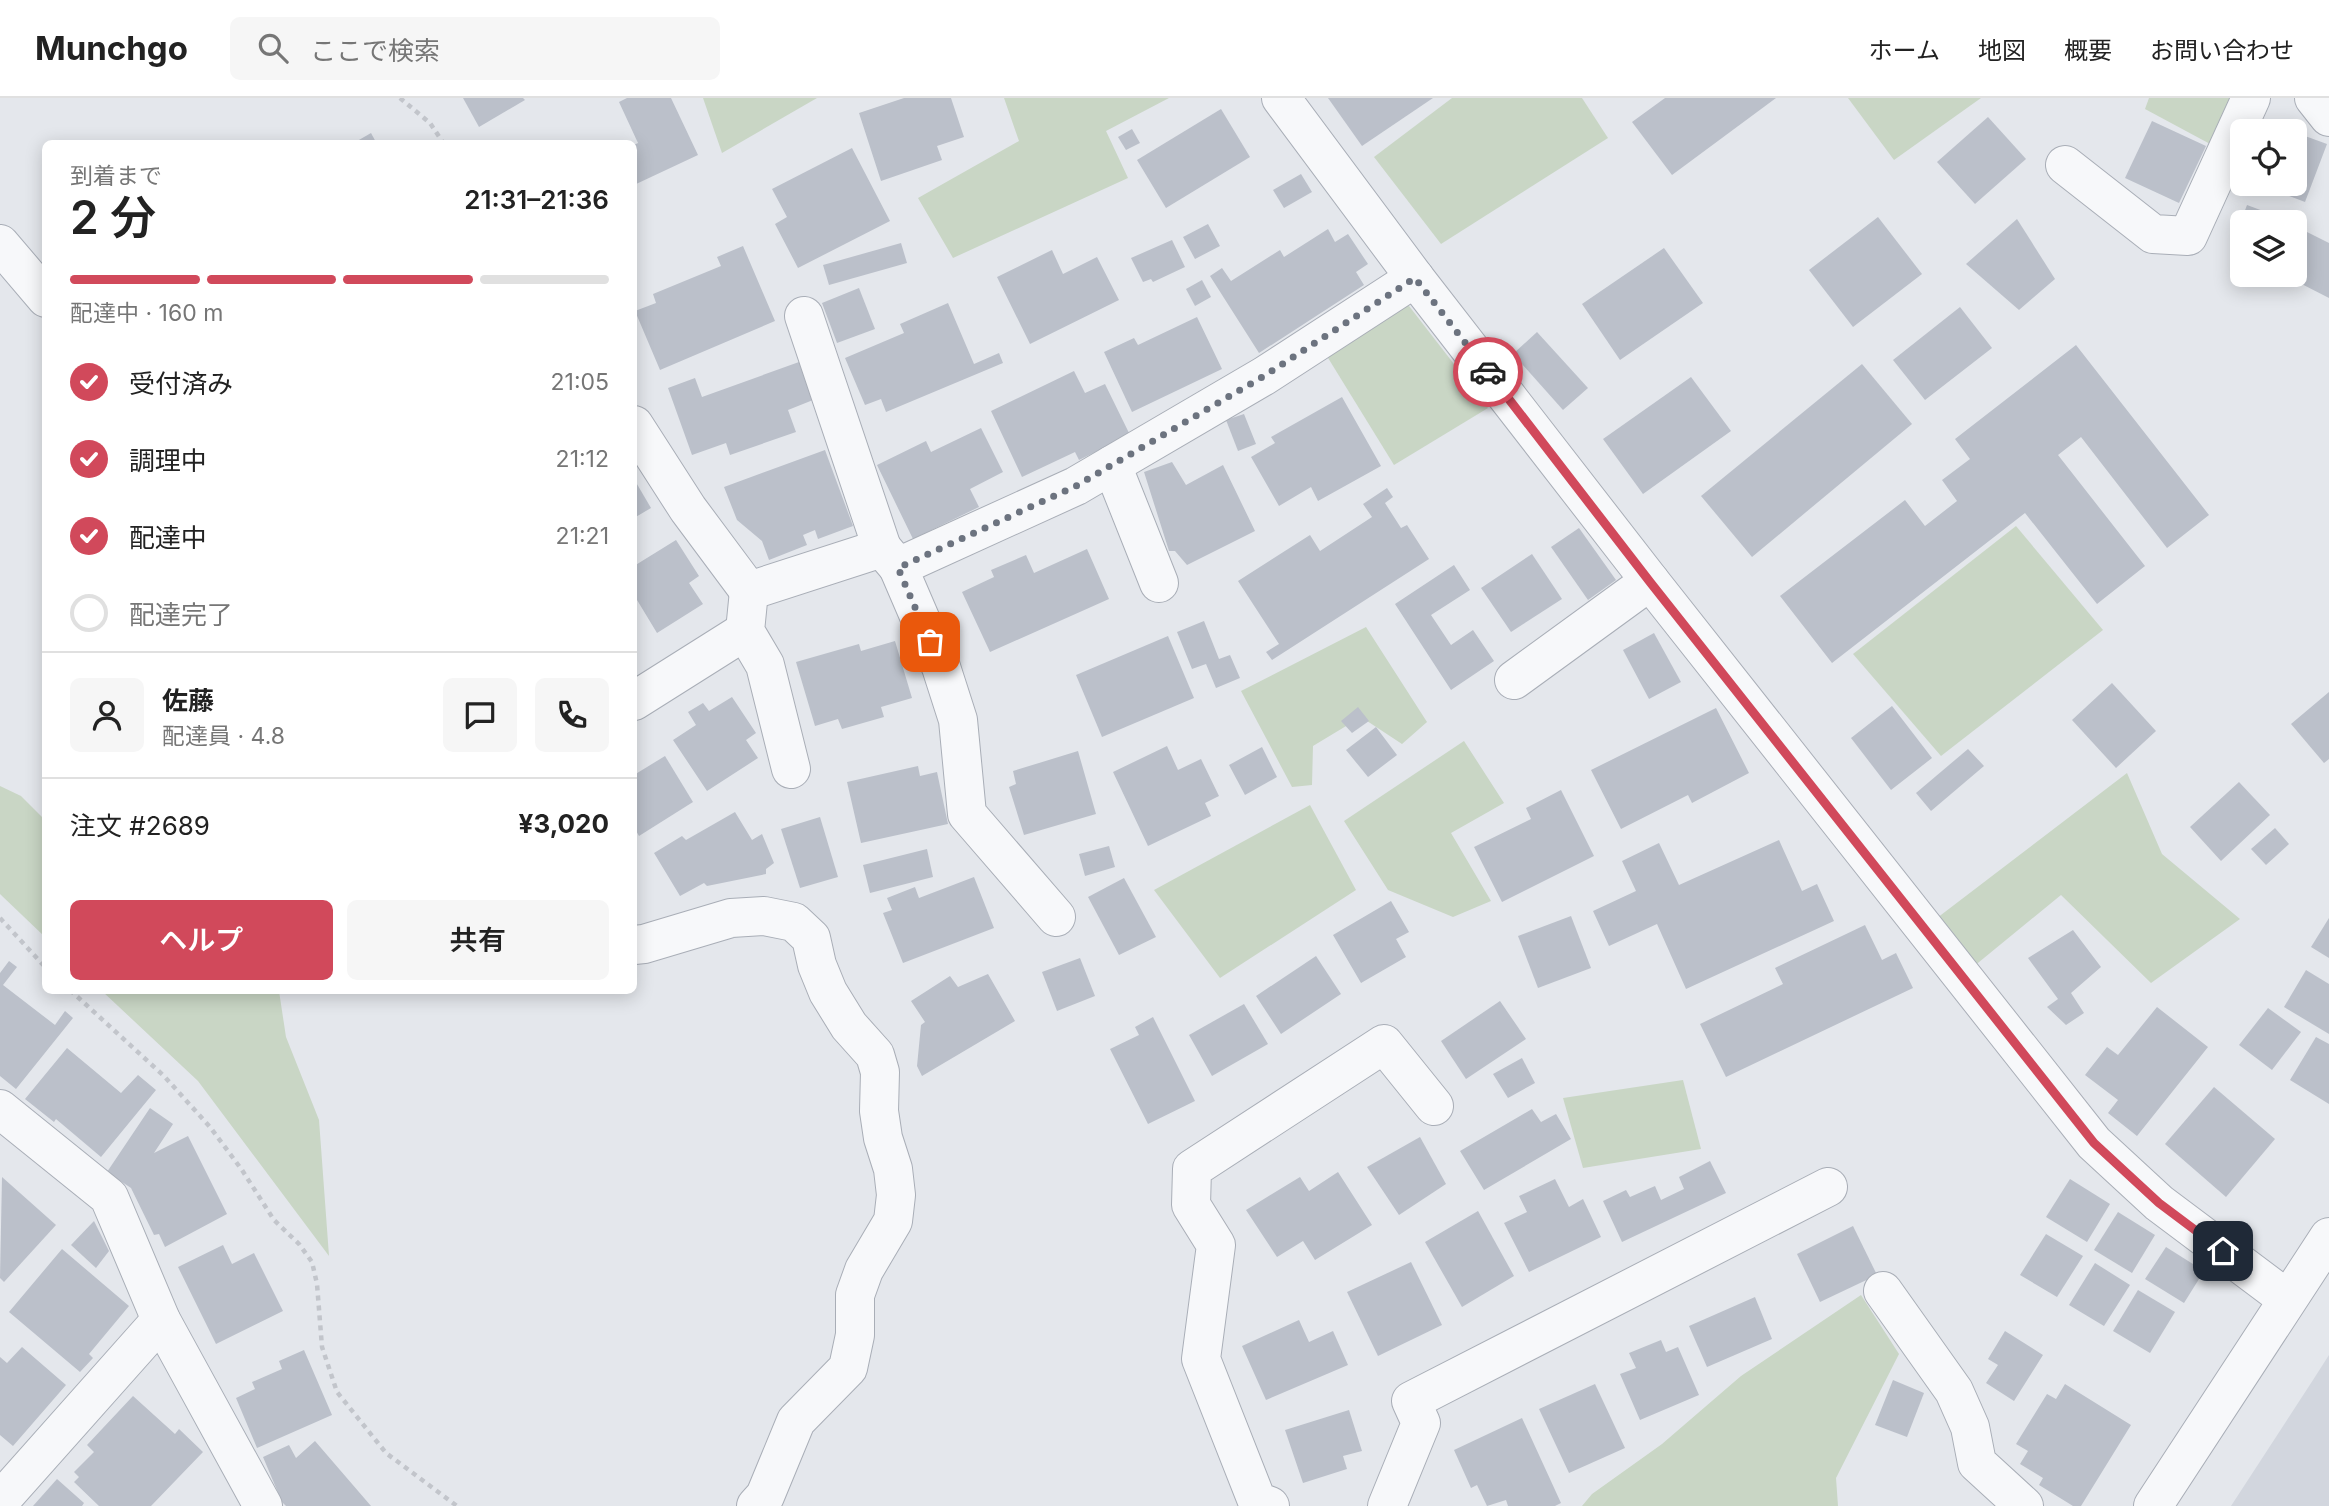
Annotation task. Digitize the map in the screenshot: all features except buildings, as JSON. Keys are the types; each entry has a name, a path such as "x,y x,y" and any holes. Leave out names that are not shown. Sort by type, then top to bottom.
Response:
{"street":[{"path":"1281,98 1415,278 1650,582 2094,1143 2159,1203 2287,1299"},
{"path":"2065,165 2153,234 2189,236 2251,98"},
{"path":"2314,98 2329,117"},
{"path":"0,244 42,293"},
{"path":"749,591 890,558 1076,486 1264,376 1415,278"},
{"path":"804,316 890,558 941,667 958,720 967,814 1056,917"},
{"path":"637,430 688,509 749,591 745,631 765,665 790,769"},
{"path":"1112,465 1159,583"},
{"path":"1514,680 1650,582"},
{"path":"637,699 745,631"},
{"path":"637,945 732,918 764,916 794,922 811,938 817,965 828,992 849,1026 874,1055 880,1072 879,1111 883,1138 893,1169 896,1195 893,1221 863,1270 855,1295 855,1335 848,1368 796,1421 765,1496 756,1506"},
{"path":"1270,1506 1257,1501 1201,1359 1216,1245 1191,1205 1192,1169 1384,1044 1434,1106"},
{"path":"2,1113 109,1197 161,1320 263,1506"},
{"path":"1387,1506 1421,1423 1411,1401 1828,1187"},
{"path":"2153,1506 2329,1237"},
{"path":"1883,1290 1954,1391 1970,1427 1977,1463 2024,1506"},
{"path":"0,1501 161,1320"}],"path":[{"path":"400,98 430,123 441,140"},
{"path":"0,918 42,964"},
{"path":"74,994 164,1076 210,1127 274,1220 299,1244 312,1262 317,1284 322,1347 337,1392 386,1453 457,1506"}],"shaded area":[{"path":"2329,1355 2329,1506 2231,1506 2313,1380"}],"green space":[{"path":"703,98 817,98 722,153"},
{"path":"1004,98 1169,98 1106,131 1128,178 953,258 918,198 1019,141"},
{"path":"1452,98 1582,98 1608,138 1441,244 1374,157"},
{"path":"1848,98 1981,98 1894,160"},
{"path":"2149,98 2232,98 2212,145 2145,109"},
{"path":"1390,306 1409,306 1488,408 1394,465 1325,353"},
{"path":"2016,526 2103,630 1941,756 1853,654"},
{"path":"1366,627 1427,722 1402,744 1361,717 1313,746 1312,785 1292,787 1241,691"},
{"path":"1464,741 1504,803 1451,833 1491,901 1453,917 1388,890 1344,821"},
{"path":"2127,773 2162,854 2240,919 2151,983 2061,895 1973,967 1937,918"},
{"path":"0,786 21,796 42,817 42,934 0,894"},
{"path":"1310,805 1356,890 1220,978 1154,890"},
{"path":"105,994 279,994 286,1037 319,1120 329,1256 198,1081"},
{"path":"1683,1080 1701,1149 1583,1168 1563,1098"},
{"path":"1861,1295 1899,1354 1836,1478 1838,1506 1582,1506 1592,1494 1662,1444 1741,1376"}],"way so far":[{"path":"930,642 898,568 1076,486 1264,376 1415,278 1488,372"}],"route":[{"path":"1488,372 1650,582 2094,1143 2159,1203 2223,1251"}]}
